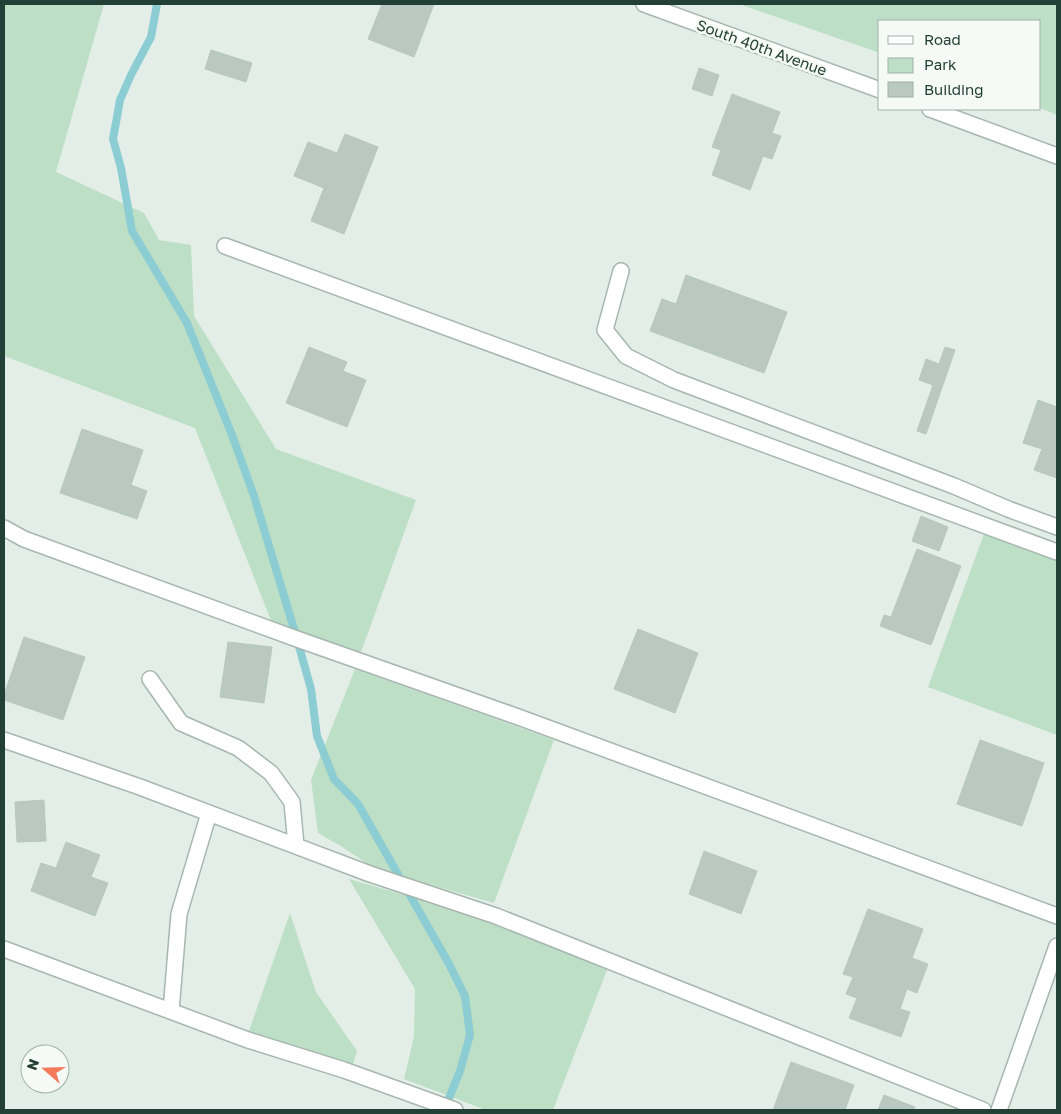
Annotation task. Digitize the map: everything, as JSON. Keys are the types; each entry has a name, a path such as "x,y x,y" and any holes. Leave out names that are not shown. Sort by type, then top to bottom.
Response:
{"street":[{"name":"South 40th Avenue","path":"644,4 878,89"},
{"path":"933,110 1057,156"},
{"path":"225,246 1057,552"},
{"path":"621,271 606,330 626,356 674,380 954,486 1008,510 1057,527"},
{"path":"4,528 24,540 521,718 1057,916"},
{"path":"150,679 181,723 238,748 271,773 292,802 296,846"},
{"path":"4,740 140,786 370,874 496,916 983,1110"},
{"path":"172,1011 179,914 209,813"},
{"path":"999,1110 1057,946"},
{"path":"4,948 248,1040 344,1070 455,1110"}],"green space":[{"path":"4,4 104,4 56,172 144,213 159,240 191,245 194,316 276,449 416,500 360,655 272,623 195,428 4,356"},
{"path":"739,4 1057,4 1057,115 1041,108 1041,20 878,20 878,52"},
{"path":"985,531 1057,561 1057,735 928,687"},
{"path":"355,669 554,740 494,903 375,869 318,833 311,780"},
{"path":"349,879 489,919 607,970 553,1110 486,1110 404,1079 414,1037 415,989"},
{"path":"290,913 316,992 357,1051 353,1065 249,1031"}],"building":[{"path":"382,4 434,4 414,57 368,39"},
{"path":"211,50 252,63 246,82 205,69"},
{"path":"699,68 719,75 712,96 692,89"},
{"path":"732,94 780,112 772,133 781,136 772,159 763,156 750,190 712,175 721,150 712,147"},
{"path":"345,134 378,147 344,234 311,221 324,188 294,176 308,142 337,153"},
{"path":"686,275 787,312 764,373 650,331 662,299 676,304"},
{"path":"309,347 347,362 343,371 366,380 347,427 286,403"},
{"path":"945,347 955,350 926,434 917,431 933,385 919,380 926,359 939,364"},
{"path":"1038,400 1057,407 1057,478 1034,470 1042,449 1023,443"},
{"path":"82,429 143,450 131,485 147,491 137,519 60,493"},
{"path":"921,516 948,527 939,551 912,541"},
{"path":"917,549 961,566 931,645 880,626 884,615 891,617"},
{"path":"638,629 698,653 675,713 614,689"},
{"path":"24,637 85,657 63,720 4,700 4,695"},
{"path":"228,642 272,647 264,703 220,697"},
{"path":"980,740 1044,763 1022,826 957,804"},
{"path":"44,800 46,841 17,842 15,802"},
{"path":"66,842 100,855 91,877 108,883 95,916 31,891 41,863 56,868"},
{"path":"704,851 757,871 741,914 689,894"},
{"path":"868,909 923,929 912,958 928,964 917,993 907,989 900,1009 910,1012 901,1037 849,1018 857,998 846,994 853,977 843,974"},
{"path":"791,1062 854,1085 845,1110 773,1110"},
{"path":"884,1095 915,1107 914,1110 878,1110"}],"waterway":[{"path":"157,4 151,37 120,100 113,139 121,168 132,231 187,323 232,435 254,496 297,639 311,689 317,736 334,779 358,804 448,962 465,996 470,1035 460,1071 445,1108"}]}
